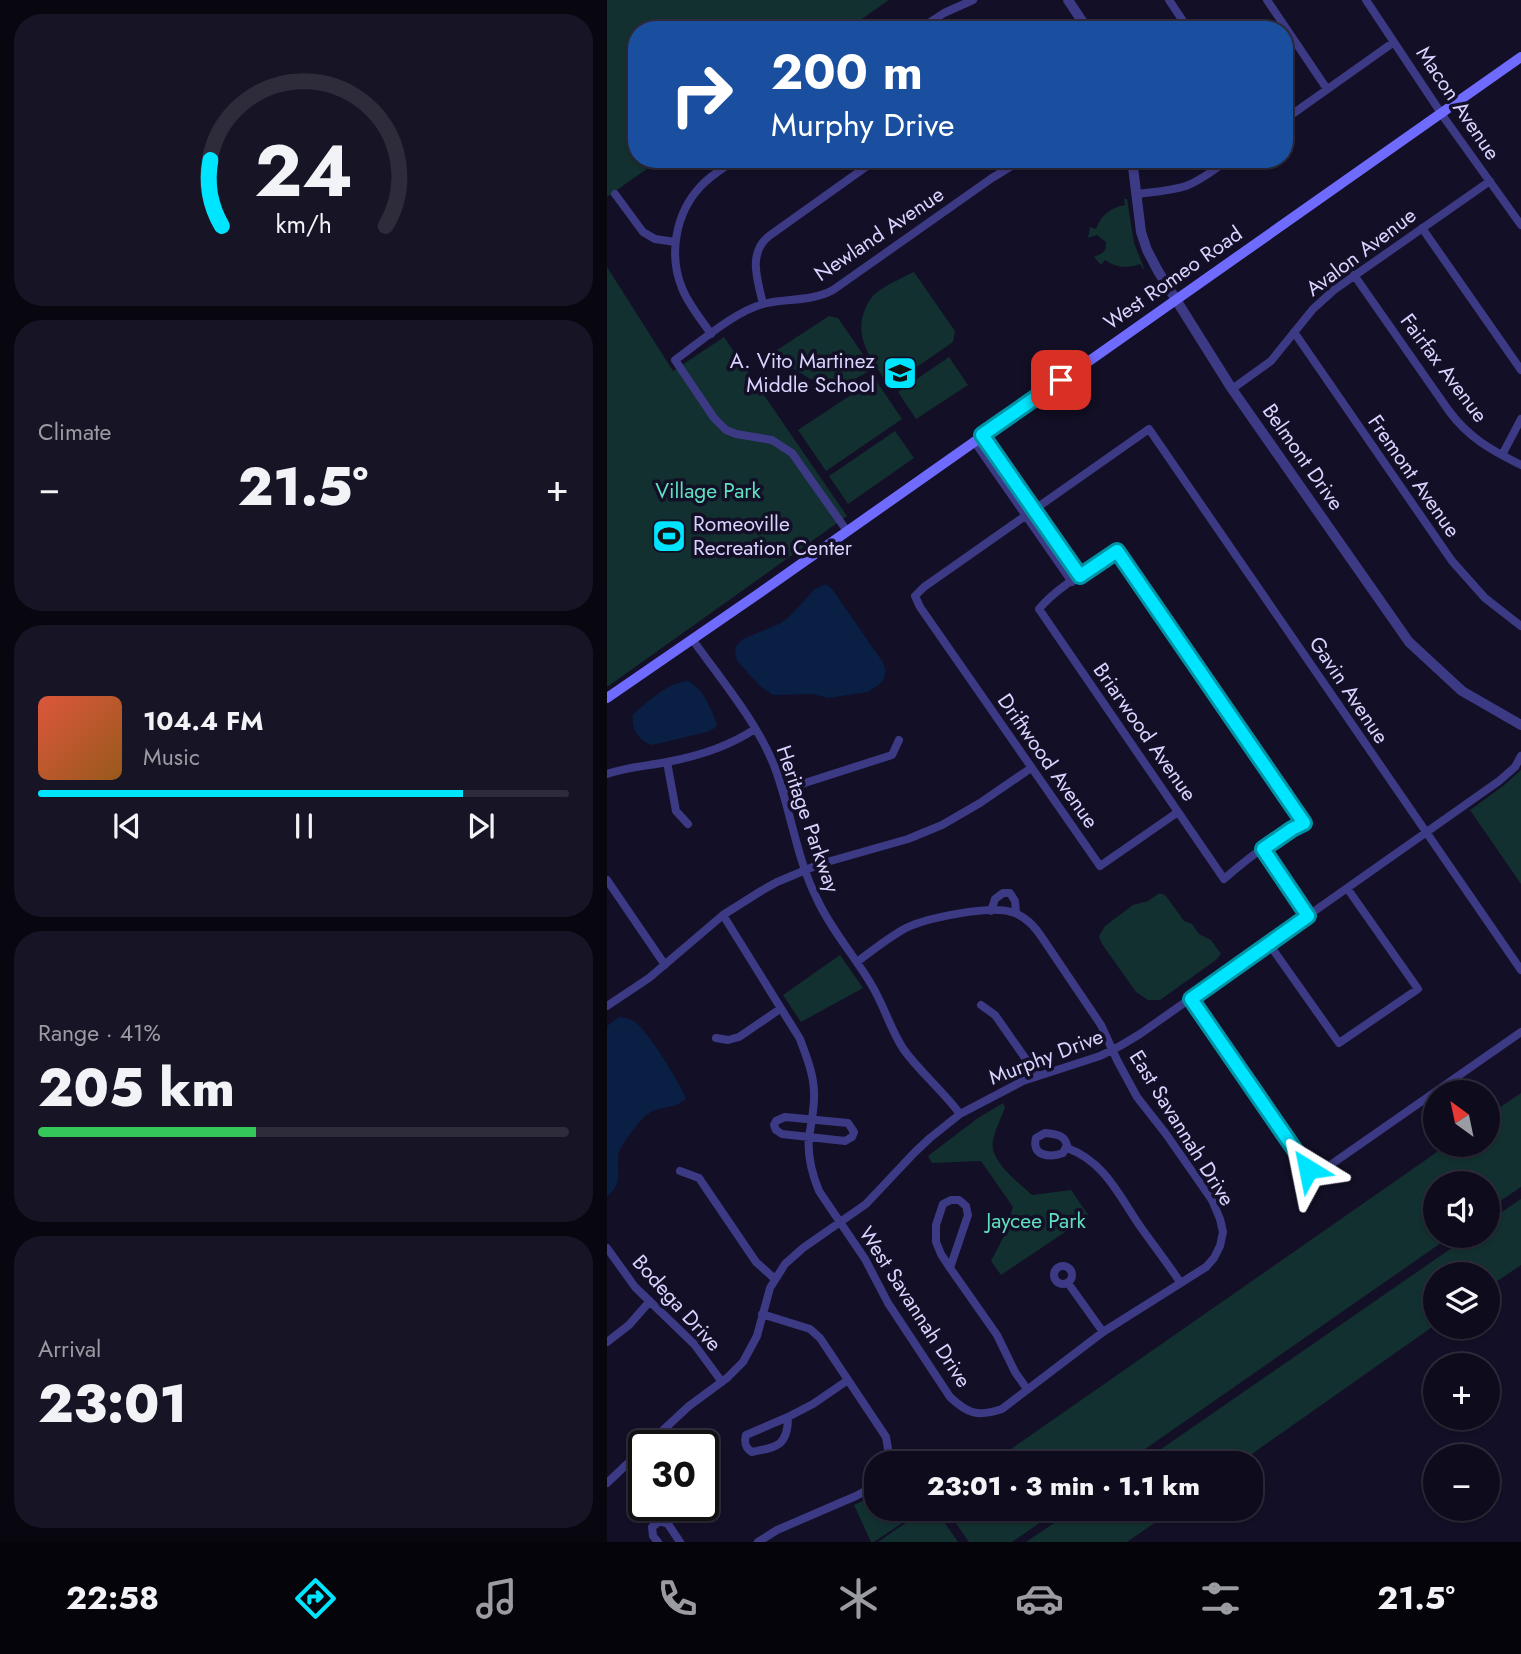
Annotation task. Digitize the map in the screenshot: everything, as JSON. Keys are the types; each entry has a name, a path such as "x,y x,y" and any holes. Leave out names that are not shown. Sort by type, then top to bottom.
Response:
{"main road":[{"name":"West Romeo Road","path":"607,698 1521,57"}],"street":[{"path":"932,21 973,0"},
{"path":"1068,0 1080,21"},
{"path":"1169,0 1183,21"},
{"path":"1267,0 1281,21"},
{"name":"Macon Avenue","path":"1366,0 1445,119 1521,225"},
{"path":"1293,39 1327,89"},
{"path":"1293,114 1395,42"},
{"path":"711,334 682,289 675,263 675,242 683,213 695,193 723,168"},
{"path":"763,304 756,272 756,255 760,245 864,168"},
{"name":"Newland Avenue","path":"847,531 792,453 772,440 726,430 714,418 675,360 749,310 763,304 806,299 833,290 1008,168"},
{"name":"Belmont Drive","path":"1133,168 1141,232 1147,250 1232,389 1409,642 1462,691 1521,725"},
{"path":"1137,194 1188,185 1216,168"},
{"name":"Avalon Avenue","path":"1232,389 1271,361 1322,300 1490,181"},
{"path":"615,194 643,232 655,239 675,242"},
{"path":"1422,228 1521,370"},
{"name":"Fairfax Avenue","path":"1354,275 1456,420 1473,437 1521,465"},
{"name":"Fremont Avenue","path":"1294,332 1452,561 1485,598 1521,626"},
{"path":"1502,455 1521,419"},
{"name":"Gavin Avenue","path":"1030,512 1149,429 1521,970"},
{"path":"978,438 1030,512 1080,576"},
{"path":"1030,512 1072,582"},
{"name":"Driftwood Avenue","path":"1030,512 924,587 915,596 920,607 1100,866 1178,812"},
{"name":"Briarwood Avenue","path":"1117,551 1304,823 1224,878 1039,609 1080,576 1117,551"},
{"name":"Heritage Parkway","path":"692,639 765,744 783,790 805,870 826,917 873,986 903,1048 960,1114"},
{"path":"607,774 699,755 723,747 755,729"},
{"path":"783,790 892,755 899,740"},
{"name":"Murphy Drive","path":"663,1430 738,1368 747,1356 757,1336 767,1296 775,1279 795,1253 866,1205 915,1152 960,1114 1037,1075 1084,1062 1113,1050 1140,1034 1499,780 1515,767 1521,757"},
{"path":"667,762 676,811 688,824"},
{"path":"607,1006 649,978 723,915 760,891 820,864 908,839 942,825 967,812 1031,768"},
{"path":"1263,849 1308,916"},
{"path":"607,880 665,965"},
{"path":"1269,944 1339,1043 1418,989 1347,888"},
{"name":"East Savannah Drive","path":"991,911 995,900 1003,893 1010,893 1015,901 1016,913 1035,928 1101,1025 1137,1097 1212,1200 1220,1219 1223,1232 1220,1246 1206,1267 1103,1332"},
{"path":"857,962 893,936 919,923 956,914 1005,910 1016,913"},
{"name":"West Savannah Drive","path":"723,915 800,1039 808,1061 814,1098 809,1138 809,1156 814,1180 865,1259 888,1303 950,1397 960,1407 972,1413 987,1414 1002,1409 1103,1332"},
{"path":"1191,999 1316,1178 1326,1168 1521,1032"},
{"path":"981,1005 995,1015 1037,1075"},
{"path":"716,1038 728,1040 739,1037 780,1009"},
{"path":"785,1117 812,1119 847,1123 854,1132 852,1137 845,1141 809,1138 782,1134 774,1125 785,1117"},
{"path":"1067,1148 1102,1169 1180,1282"},
{"path":"680,1171 699,1178 756,1262 775,1279"},
{"path":"950,1268 968,1215 966,1206 955,1199 943,1204 936,1225 936,1242 950,1268 997,1335 1027,1390"},
{"name":"Bodega Drive","path":"607,1248 635,1287 693,1344 722,1382"},
{"path":"1068,1283 1103,1332"},
{"path":"607,1342 629,1325 650,1301"},
{"path":"762,1314 809,1329 820,1338 886,1437 888,1451"},
{"path":"788,1418 788,1432 782,1443 752,1452 747,1450 746,1435 788,1418 848,1380"},
{"name":"Murphy Drive","path":"607,1483 628,1463"},
{"path":"758,1542 777,1530 864,1492"},
{"path":"658,1542 653,1536 652,1527 660,1521 668,1524 680,1542"}],"green space":[{"path":"607,0 889,0 859,21 628,21 628,168 648,168 607,197"},
{"path":"1124,199 1127,199 1134,243 1143,269 1140,264 1122,267 1105,260 1101,265 1094,257 1103,252 1106,242 1097,235 1088,238 1090,227 1096,229 1107,213 1125,205"},
{"name":"Village Park","path":"607,267 673,371 724,337 847,516 607,687"},
{"path":"914,272 955,331 953,342 889,386 867,351 862,332 864,312 875,294"},
{"path":"829,316 838,318 873,369 853,380 831,383 810,379 791,367 777,350"},
{"path":"949,357 968,385 916,419 898,392"},
{"path":"875,379 902,419 826,471 798,430"},
{"path":"895,431 914,458 848,504 829,476"},
{"path":"1521,770 1521,884 1470,810"},
{"path":"1158,894 1166,896 1184,921 1192,924 1199,934 1211,940 1221,954 1160,1000 1148,1000 1136,992 1099,936 1105,926 1133,905 1148,901"},
{"path":"840,955 863,988 801,1022 783,995"},
{"path":"1521,1093 1521,1187 1500,1201 1500,1171 1423,1171 1423,1248 1434,1248 1142,1451 1008,1451 1430,1157 1500,1157 1500,1107"},
{"name":"Jaycee Park","path":"1003,1103 1005,1108 993,1141 995,1156 1000,1163 1032,1195 1071,1190 1089,1216 1001,1275 991,1261 1003,1238 1013,1207 981,1161 932,1163 928,1156 978,1118"},
{"path":"1521,1199 1521,1265 1500,1279 1500,1262 1431,1262 1452,1248 1500,1248 1500,1213"},
{"path":"1423,1268 1423,1333 1256,1451 1158,1451"},
{"path":"864,1500 864,1521 905,1521 871,1542 854,1505"},
{"path":"909,1521 943,1521 958,1542 878,1542"},
{"path":"954,1521 1043,1521 1012,1542 969,1542"},
{"path":"1057,1521 1158,1521 1127,1542 1026,1542"}],"water":[{"path":"826,584 882,661 886,671 884,678 868,692 828,698 813,694 773,695 761,687 737,661 736,646 743,639 781,623 814,590"},
{"path":"688,681 694,684 706,699 717,723 715,728 652,745 643,741 635,730 633,715 665,689"},
{"path":"619,1017 633,1021 648,1036 686,1098 678,1104 651,1112 635,1127 619,1152 617,1184 607,1196 607,1026"}],"place":[{"name":"A. Vito Martinez Middle School","path":"900,373"},
{"name":"Romeoville Recreation Center","path":"669,536"}],"route":[{"path":"1061,380 982,435 1080,576 1117,551 1304,823 1263,849 1308,916 1191,999 1308,1169"}]}
